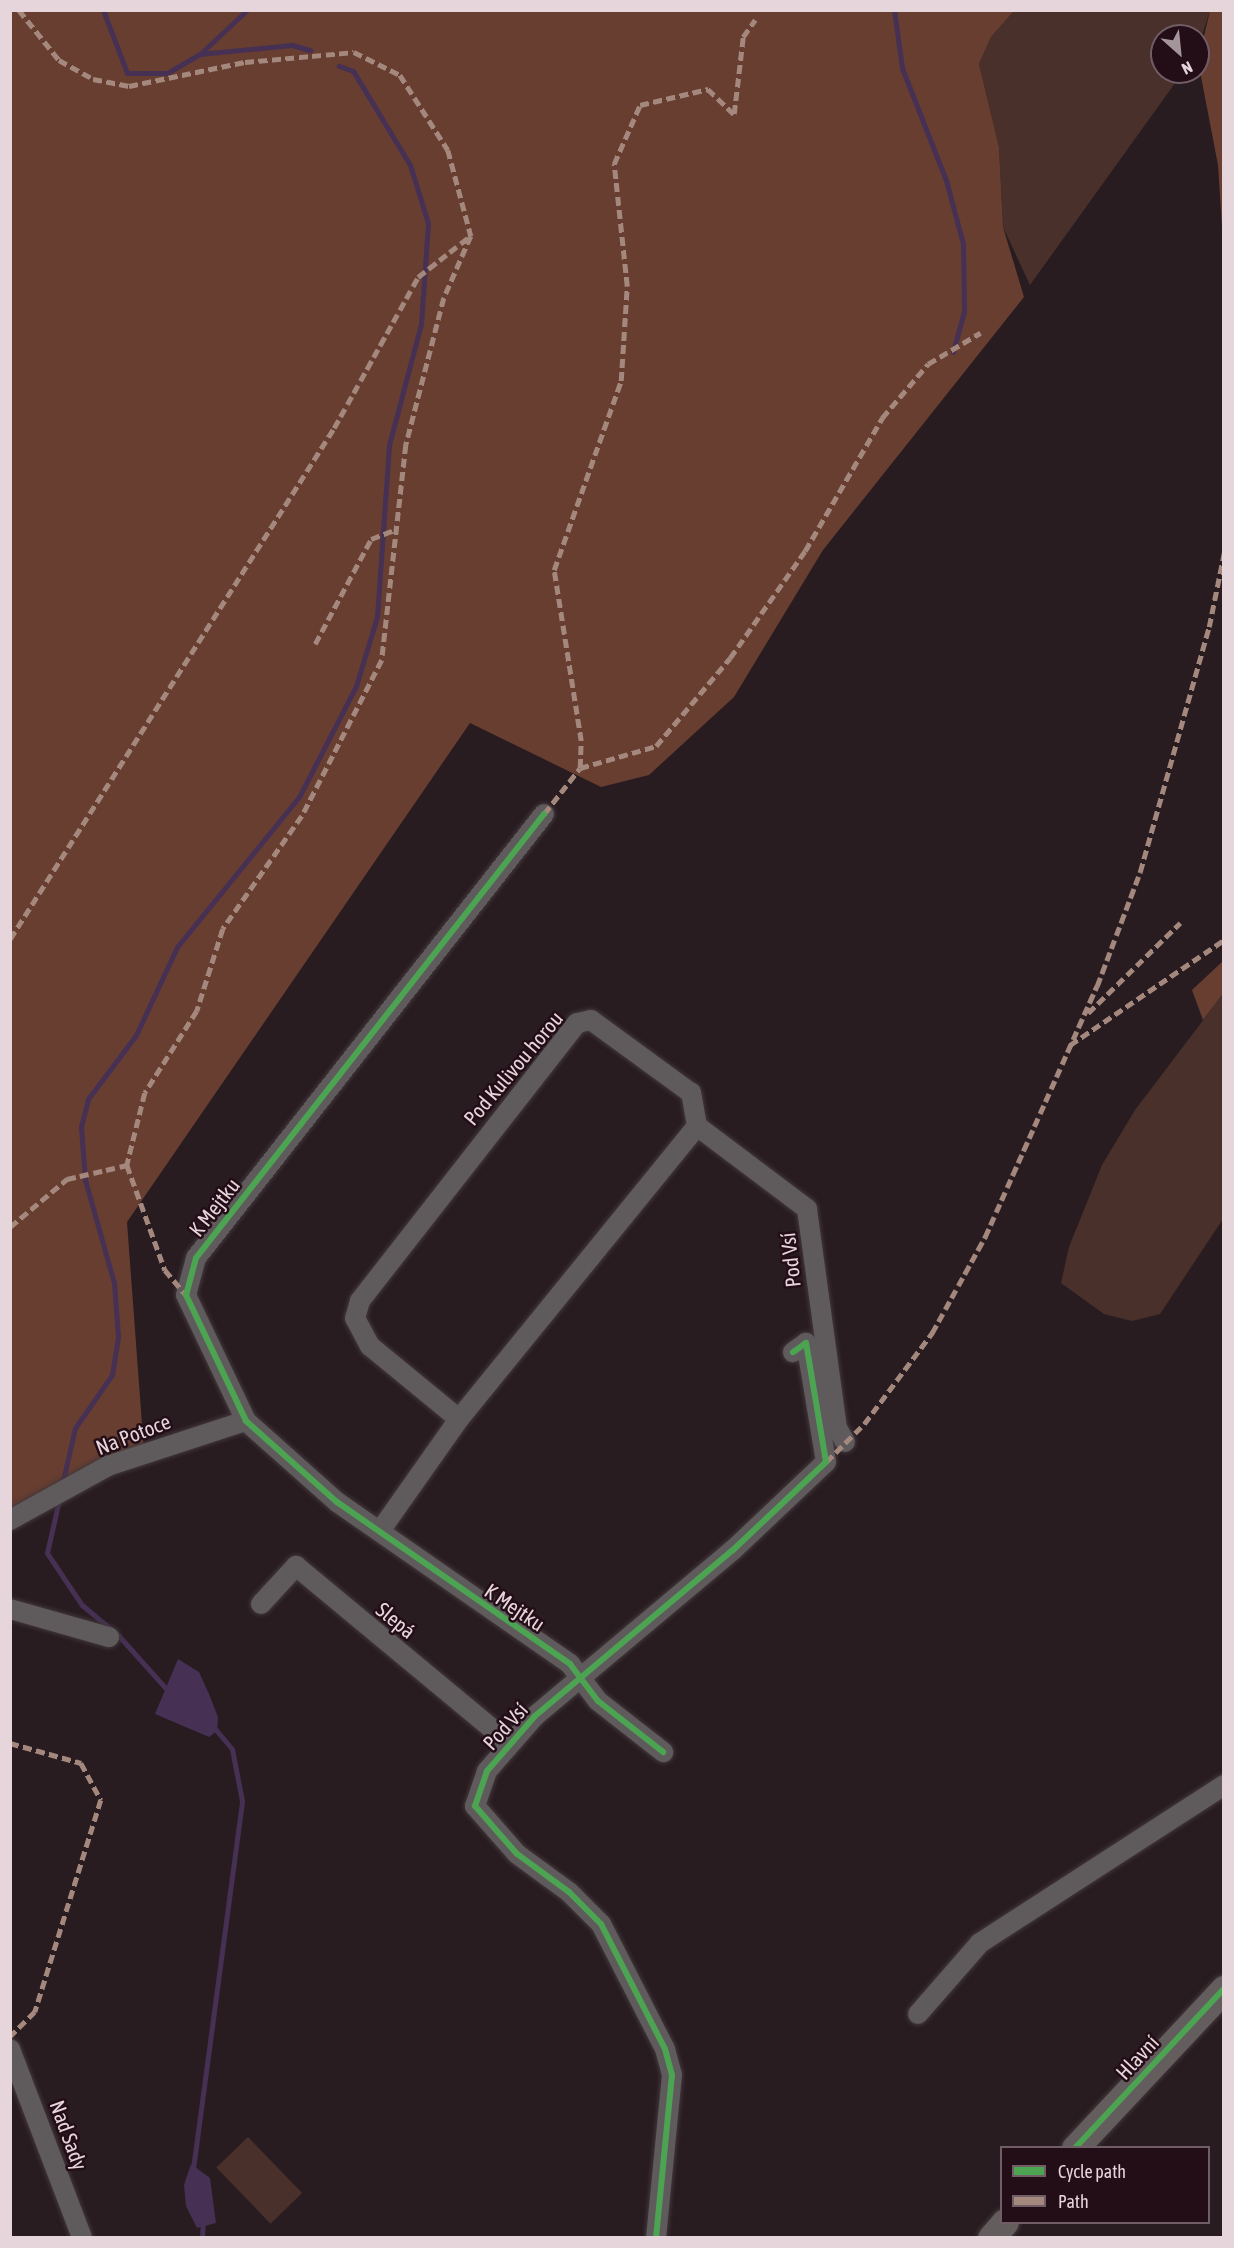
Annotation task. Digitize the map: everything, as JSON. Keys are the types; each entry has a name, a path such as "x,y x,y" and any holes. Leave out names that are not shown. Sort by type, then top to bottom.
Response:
{"main road":[{"name":"Hlavní","path":"1078,2146 1224,1989"},
{"path":"991,2238 1004,2224"}],"street":[{"name":"K Mejtku","path":"544,814 196,1257 186,1295 190,1313 246,1421 337,1502 570,1664 598,1701 663,1752"},
{"name":"Pod Kulivou horou","path":"459,1419 370,1346 355,1318 360,1301 578,1023 591,1020 691,1093 697,1126"},
{"path":"380,1531 459,1419 697,1126"},
{"name":"Pod Vsí","path":"697,1126 807,1209 837,1428 845,1442"},
{"name":"Pod Vsí","path":"656,2238 672,2075 665,2049 601,1924 570,1892 517,1854 475,1806 487,1771 508,1742 578,1677 733,1550 826,1462 806,1343 793,1352"},
{"name":"Na Potoce","path":"10,1520 108,1466 246,1421"},
{"name":"Slepá","path":"261,1604 296,1566 508,1742"},
{"path":"10,1609 109,1637"},
{"path":"918,2014 980,1943 1224,1785"},
{"name":"Nad Sady","path":"10,2049 82,2238"},
{"path":"10,2073 25,2087"}],"shaded area":[{"path":"11,11 1014,11 991,37 979,64 999,147 1003,227 1024,297 823,550 734,697 649,775 601,787 470,723 127,1222 144,1451 11,1520"},
{"path":"1014,11 1210,11 1206,24 1150,24 1150,84 1174,84 1030,285 1003,227 999,147 979,64 991,37"},
{"path":"1210,11 1223,11 1223,243 1218,165 1202,84 1210,84 1210,24 1207,24"},
{"path":"1223,961 1223,994 1203,1020 1192,990"},
{"path":"1223,994 1223,1219 1160,1314 1132,1321 1104,1314 1061,1283 1069,1247 1102,1165 1135,1110"},
{"path":"178,1659 199,1672 209,1694 218,1717 217,1731 209,1737 155,1714"},
{"path":"248,2137 302,2193 271,2224 216,2168"},
{"path":"191,2164 210,2178 216,2223 197,2228 186,2206 184,2185"}],"waterway":[{"path":"103,10 127,73 167,73 200,54 247,10"},
{"path":"894,10 902,68 946,180 963,244 964,311 953,352"},
{"path":"200,54 292,45 310,50"},
{"path":"62,1485 75,1428 112,1375 118,1336 114,1283 85,1180 81,1127 88,1099 136,1035 177,947 299,797 356,686 377,617 389,445 421,324 428,223 410,165 353,71 339,66"},
{"path":"59,1500 47,1553 82,1605 118,1635 170,1693"},
{"path":"193,2169 242,1801 232,1749 212,1725"},
{"path":"202,2238 203,2221"}],"marked path":[{"path":"19,10 59,60 93,79 129,86 245,62 354,52 400,75 448,150 471,236 444,298 406,445 382,660 302,816 223,929 197,1011 145,1093 127,1165 165,1270 186,1295"},
{"path":"544,814 580,768 581,741 554,570 621,381 627,286 614,164 640,105 708,89 734,114 743,37 755,20"},
{"path":"10,939 334,428 418,277 469,237"},
{"path":"580,768 656,746 730,658 805,551 882,418 928,364 980,333"},
{"path":"315,644 371,539 397,529"},
{"path":"826,1462 864,1424 932,1333 985,1237 1097,986 1140,872 1209,627 1224,553"},
{"path":"1088,1013 1180,923"},
{"path":"1070,1045 1224,940"},
{"path":"10,1227 67,1179 127,1165"},
{"path":"10,1743 81,1763 101,1800 35,2012 10,2037"}],"cycle path":[{"path":"544,814 196,1258 186,1295 246,1421 337,1502 570,1664 598,1701 663,1752"},
{"path":"656,2238 672,2075 665,2049 601,1924 569,1892 517,1854 475,1806 487,1771 535,1716 733,1550 826,1462 806,1343 793,1352"},
{"path":"1077,2146 1224,1989"}]}
